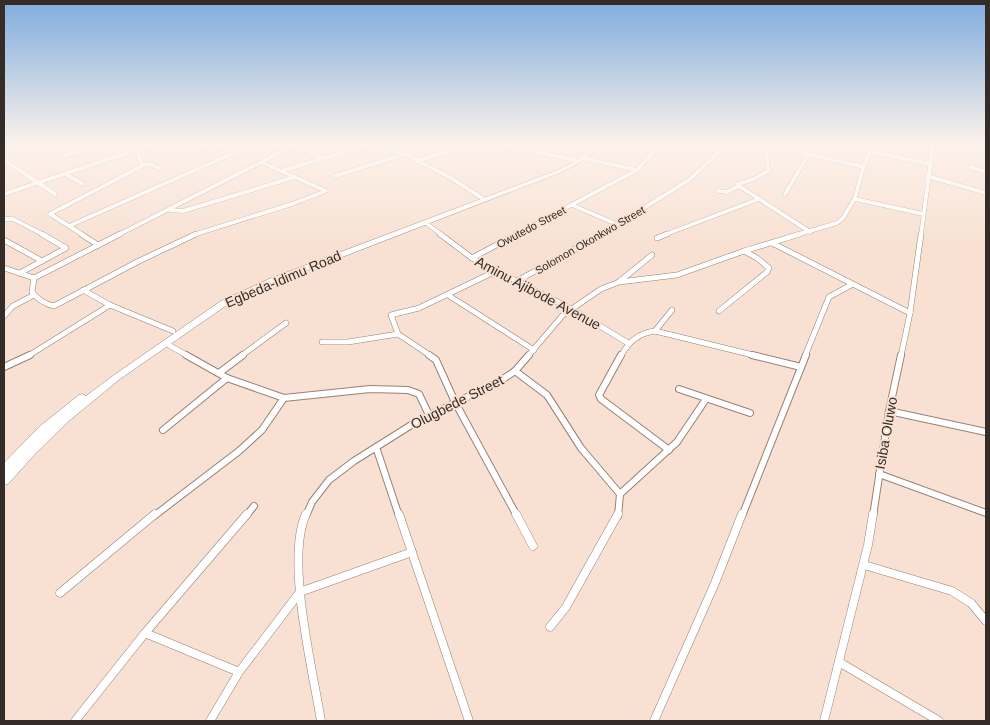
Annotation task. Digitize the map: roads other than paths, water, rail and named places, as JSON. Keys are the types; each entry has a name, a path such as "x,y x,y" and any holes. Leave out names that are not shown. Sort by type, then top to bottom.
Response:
{"main road":[{"name":"Egbeda-Idimu Road","path":"4,470 42,430 70,406 219,300 243,288 537,177"},
{"name":"Egbeda-Idimu Road","path":"4,481 66,417 116,377 203,315 243,293 545,177"}],"street":[{"path":"29,177 55,194"},
{"path":"4,194 56,177"},
{"path":"70,177 83,184"},
{"path":"98,245 50,214 121,177"},
{"path":"69,226 182,177"},
{"path":"4,268 34,278 235,177"},
{"path":"34,278 32,292 34,295 49,305 54,306 202,231 292,204 326,191 295,177 183,211 170,210"},
{"path":"450,177 482,198"},
{"name":"Owutedo Street","path":"472,258 624,177"},
{"name":"Solomon Okonkwo Street","path":"517,281 693,177"},
{"path":"718,191 727,192 739,186 738,184 758,177"},
{"path":"785,194 795,177"},
{"name":"Olugbede Street","path":"321,721 300,592 298,550 304,519 312,502 329,480 376,447 429,415 500,381 515,371 569,309 601,289 619,282 676,275 744,251 837,223 843,219 855,199 861,177"},
{"name":"Isiba Oluwo","path":"824,721 864,565 890,412 910,313 927,177"},
{"path":"930,177 986,193"},
{"path":"739,186 810,232"},
{"path":"657,238 759,199"},
{"path":"855,199 922,214"},
{"path":"572,205 616,224"},
{"path":"4,219 13,219 66,248 20,273"},
{"name":"Aminu Ajibode Avenue","path":"426,223 472,258 577,312 628,342"},
{"path":"4,240 42,261"},
{"path":"772,243 851,285 910,313"},
{"path":"719,311 767,272 769,268 765,263 744,251"},
{"path":"619,282 652,255"},
{"path":"398,334 391,315 419,308 496,271"},
{"path":"654,721 715,583 829,298 851,285"},
{"path":"83,290 110,305 173,331"},
{"path":"4,316 13,306 34,295"},
{"path":"448,295 534,350"},
{"path":"4,367 24,359 110,305"},
{"path":"655,331 672,310"},
{"path":"219,373 286,323"},
{"path":"669,450 599,395 628,342 646,332 655,331 801,367"},
{"path":"322,342 348,342 398,334 404,336 436,360 455,402 533,546"},
{"path":"165,343 227,378 284,398 370,389 408,390 419,394 429,415"},
{"path":"515,371 547,395 581,448 620,494 618,516 566,607 550,627"},
{"path":"163,430 227,378"},
{"path":"679,389 706,400 750,413"},
{"path":"60,593 140,526 239,451 262,430 284,398"},
{"path":"620,494 677,442 706,400"},
{"path":"890,412 986,432"},
{"path":"376,447 469,721"},
{"path":"879,474 986,513"},
{"path":"75,721 145,633 254,506"},
{"path":"210,721 239,672 300,592 412,552"},
{"path":"864,565 964,596 974,605 986,621"},
{"path":"145,633 239,672"},
{"path":"839,662 939,721"}]}
